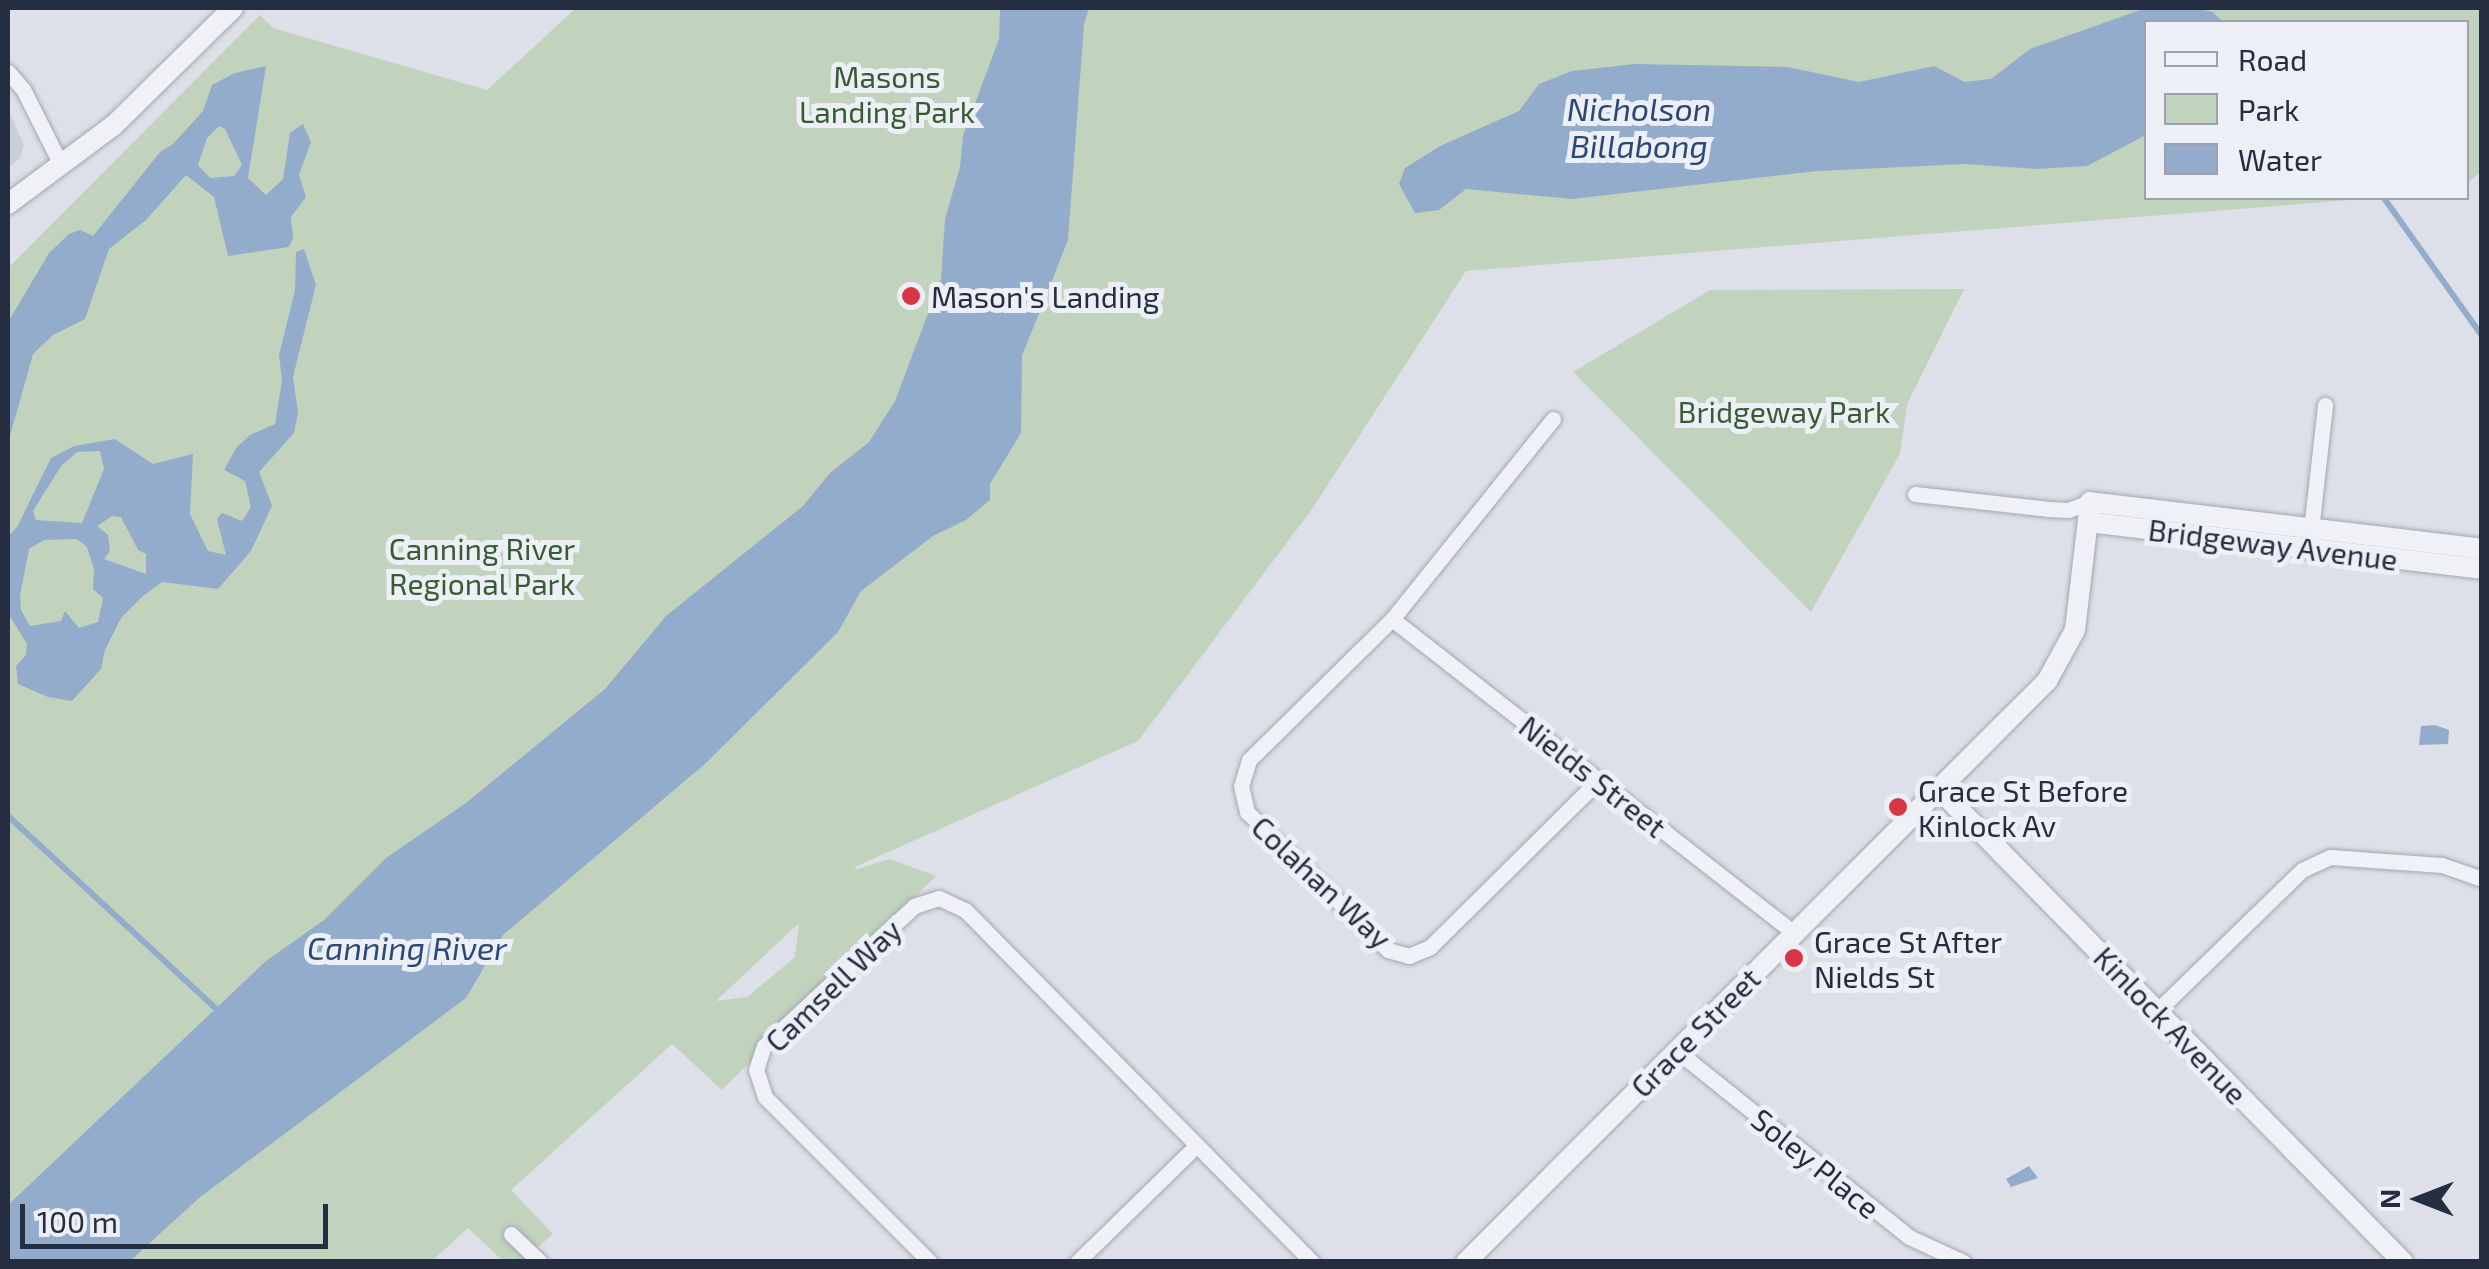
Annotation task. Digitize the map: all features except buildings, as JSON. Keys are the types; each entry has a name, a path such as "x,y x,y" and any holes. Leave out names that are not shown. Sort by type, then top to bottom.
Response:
{"street":[{"path":"8,204 114,125 233,8"},
{"path":"8,72 23,88 60,163"},
{"path":"2310,538 2325,405"},
{"name":"Colahan Way","path":"1553,419 1392,619 1249,760 1241,786 1247,812 1388,950 1408,956 1430,947 1599,780"},
{"name":"Bridgeway Avenue","path":"1915,494 2310,538 2482,550"},
{"name":"Grace Street","path":"1466,1262 2047,681 2068,647 2078,618 2089,512"},
{"name":"Bridgeway Avenue","path":"2310,538 2482,568"},
{"name":"Nields Street","path":"1392,619 1794,934"},
{"name":"Kinlock Avenue","path":"1939,789 2403,1262"},
{"path":"2157,1011 2302,870 2330,857 2442,866 2482,879"},
{"name":"Camsell Way","path":"930,1262 765,1097 756,1070 764,1046 914,906 939,898 965,910 1312,1262"},
{"name":"Soley Place","path":"1676,1051 1895,1226 1963,1262"},
{"path":"1077,1262 1196,1146"},
{"path":"511,1234 540,1262"}],"shaded area":[{"path":"8,109 24,145 20,158 8,169"}],"green space":[{"name":"Canning River Regional Park","path":"576,8 2481,8 2481,171 2469,182 2469,20 2144,20 2144,200 2350,200 1466,271 1312,509 1138,741 857,866 854,870 890,859 936,876 722,1090 672,1044 511,1190 553,1234 522,1261 503,1261 468,1228 432,1261 8,1261 8,268 260,15 273,28 487,90","holes":["799,923 795,957 747,997 716,1001"]},
{"name":"Bridgeway Park","path":"1964,289 1907,404 1900,454 1811,612 1573,372 1710,290"}],"water":[{"name":"Canning River","path":"1000,8 1089,8 1084,25 1068,240 1022,356 1021,433 990,484 990,500 966,520 933,536 861,591 838,632 706,763 503,935 466,998 199,1198 130,1261 8,1261 8,1205 266,961 324,920 386,858 466,803 605,689 666,616 803,506 830,473 869,442 895,401 941,279 945,219 960,167 963,136 999,39"},
{"name":"Nicholson Billabong","path":"2146,8 2195,8 2213,12 2221,20 2144,20 2144,136 2087,166 2036,169 1965,164 1818,171 1572,199 1466,189 1439,210 1415,213 1399,184 1405,168 1440,146 1519,111 1539,84 1572,71 1635,64 1788,67 1859,82 1934,66 1965,82 1991,79 2030,49"},
{"path":"266,66 248,178 266,195 283,179 290,133 303,124 311,142 299,175 306,197 291,217 293,238 289,247 228,256 214,197 186,175 146,220 109,249 85,319 53,335 33,354 8,443 8,322 49,253 69,234 80,230 93,236 160,152 173,144 203,111 212,85 235,73","holes":["219,126 225,129 242,165 234,176 210,178 198,165 207,138"]},
{"path":"304,249 316,285 293,377 298,413 294,433 259,472 272,506 251,551 218,589 162,582 143,596 121,618 105,650 101,669 72,701 48,697 18,684 16,666 26,655 27,644 8,613 8,537 17,527 51,458 74,446 115,439 153,464 193,454 190,514 208,551 226,555 217,519 222,513 242,521 251,507 245,481 224,470 236,448 250,435 275,424 282,381 279,355 295,290 296,252","holes":["100,451 104,469 82,523 36,520 33,511 61,466 77,452","112,516 121,517 138,550 146,554 146,574 104,559 110,551 108,535 97,526","77,539 87,547 94,570 93,589 103,598 98,622 79,628 65,611 61,621 30,626 21,610 20,596 29,549 44,540"]},
{"path":"2421,726 2449,730 2448,744 2419,745"},
{"path":"2029,1166 2038,1178 2011,1187 2006,1179"}],"waterway":[{"path":"2385,200 2482,336"},
{"path":"8,816 220,1012"}],"place":[{"name":"Mason's Landing","path":"911,296"},
{"name":"Grace St Before Kinlock Av","path":"1898,807"},
{"name":"Grace St After Nields St","path":"1794,958"}],"park label":[{"name":"Masons Landing Park","path":"887,93"}]}
